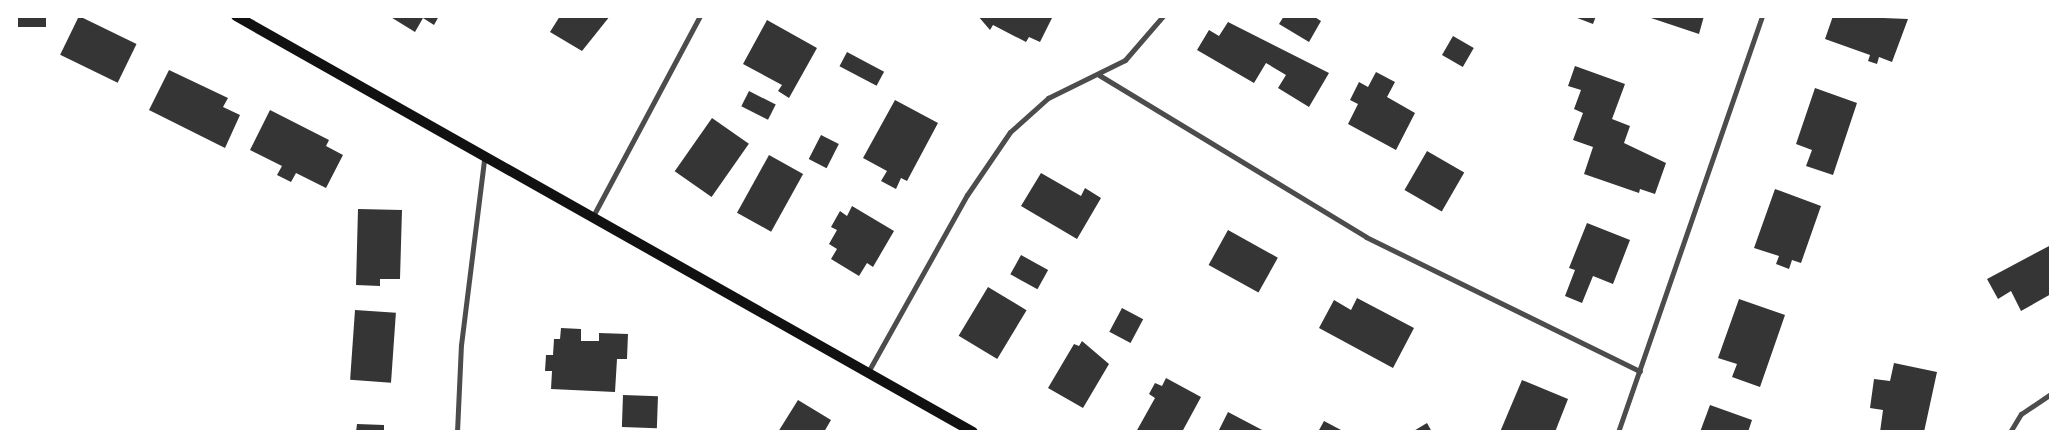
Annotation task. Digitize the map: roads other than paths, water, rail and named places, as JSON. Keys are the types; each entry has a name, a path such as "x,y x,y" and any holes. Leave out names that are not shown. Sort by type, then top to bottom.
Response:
{"main road":[{"path":"236,16 484,160 592,218 973,432"}],"street":[{"path":"592,218 700,16"},
{"path":"868,373 967,196 1010,132 1048,98 1099,75 1125,60 1163,16"},
{"path":"1618,432 1762,16"},
{"path":"1099,75 1366,237 1640,371"},
{"path":"457,432 461,345 484,160"},
{"path":"2010,432 2021,414 2051,394"}]}
